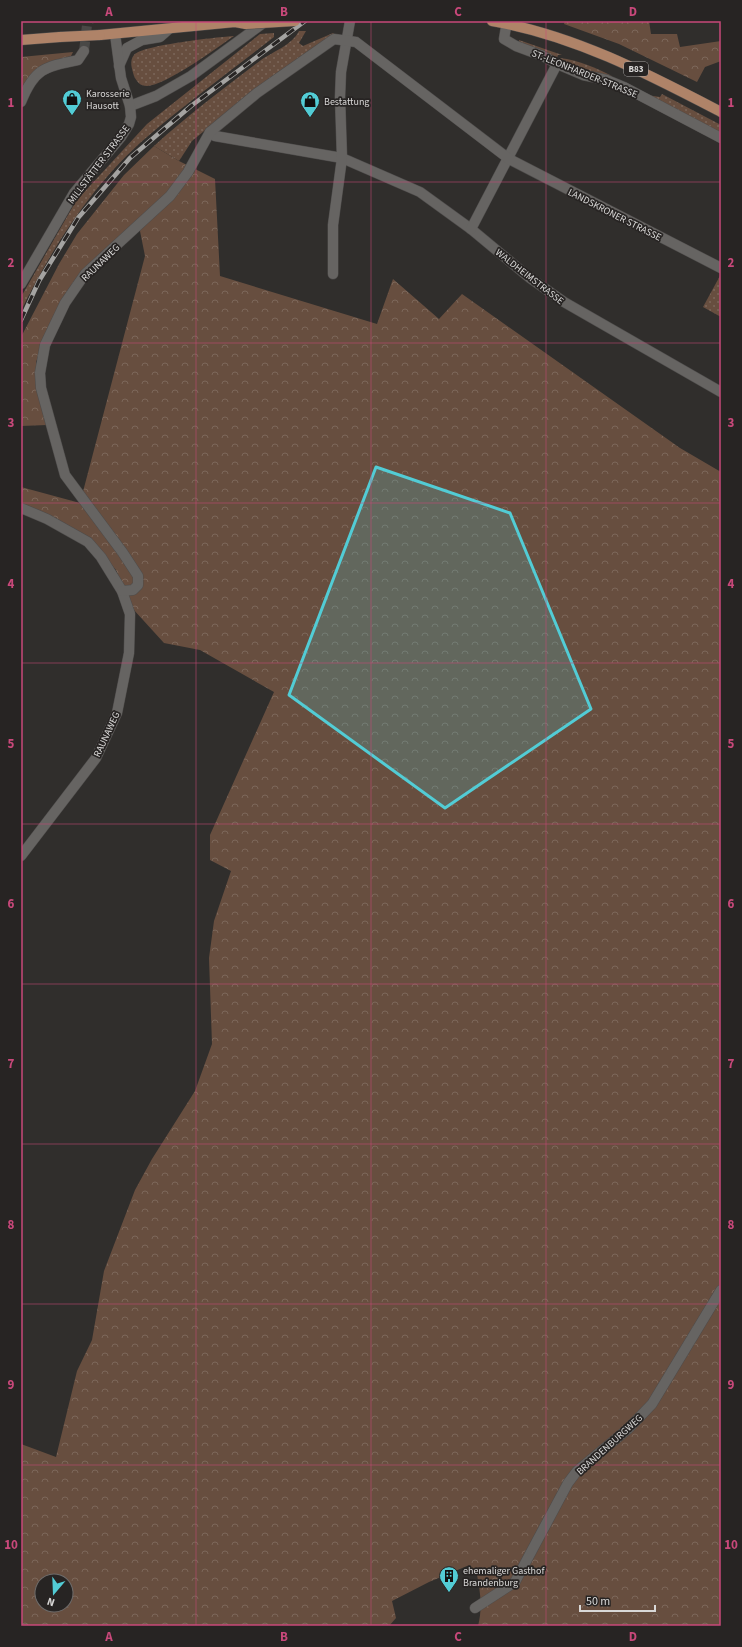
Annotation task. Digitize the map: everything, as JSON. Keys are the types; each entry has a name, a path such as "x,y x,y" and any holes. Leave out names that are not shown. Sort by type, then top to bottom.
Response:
{"main road":[{"path":"21,40 169,29 215,22 295,21"},
{"name":"B83","path":"492,21 507,22 604,54 721,112"}],"street":[{"path":"130,106 156,96 192,76 266,21"},
{"path":"333,274 333,226 342,158 340,97 341,72 350,21"},
{"name":"ST.-LEONHARDER-STRASSE","path":"507,22 504,39 516,46 583,75 607,80 624,87 721,138"},
{"path":"119,66 127,48 142,40 160,37 169,29"},
{"name":"MILLSTÄTTER STRASSE","path":"21,284 74,193 121,136 129,124 131,117 130,106 121,78 115,34"},
{"name":"RAUNAWEG","path":"122,591 133,590 138,585 138,576 123,552 65,475 41,388 40,373 45,345 65,303 85,274 170,196 188,172 210,132 257,93 334,39 346,40"},
{"name":"LANDSKRONER STRASSE","path":"346,40 356,42 509,159 721,268"},
{"path":"21,102 28,85 38,72 52,65 78,60 84,51"},
{"path":"471,229 509,159 557,64"},
{"name":"WALDHEIMSTRASSE","path":"210,132 215,136 342,158 420,192 471,229 530,278 564,302 721,392"},
{"name":"RAUNAWEG","path":"21,508 47,519 88,542 101,558 122,591 130,614 129,653 117,713 96,758 21,856"},
{"name":"BRANDENBURGWEG","path":"475,1608 515,1582 568,1483 577,1471 628,1429 652,1404 721,1290"}],"highlighted area":[{"path":"376,467 510,513 591,709 445,808 289,695"}],"green space":[{"path":"565,21 649,21 651,34 677,34 680,47 721,41 721,61 705,67 697,82 619,44 564,24"},
{"path":"299,31 306,31 299,43 303,46 333,33 336,35 209,127 192,141 179,161 154,146 233,81 261,60 287,44"},
{"path":"274,33 274,37 147,137 109,174 75,218 60,241 21,311 21,297 76,201 147,124 260,34"},
{"path":"234,36 166,80 147,86 138,82 134,76 131,65 132,57 140,51 181,42"},
{"path":"519,40 562,55 558,55 557,58 519,42"},
{"path":"73,52 71,56 41,68 35,72 30,76 21,91 21,57"},
{"path":"560,58 587,65 612,76 581,69"},
{"path":"662,94 721,125 721,133 647,95 660,97"},
{"path":"154,146 179,161 215,179 220,276 377,324 393,279 439,319 462,294 680,448 721,472 721,1626 478,1626 481,1605 480,1591 476,1570 467,1566 429,1582 392,1601 396,1618 389,1626 21,1626 21,1444 56,1457 77,1371 92,1340 104,1271 135,1190 152,1159 195,1091 212,1044 209,958 214,921 231,871 210,860 210,835 274,692 200,650 164,643 133,609 116,570 87,537 21,503 21,487 80,503 145,256 138,221 85,269 48,332 36,362 37,382 47,425 21,426 21,337 59,264 77,234 124,175"},
{"path":"721,274 721,317 703,307"}],"tunnel":[{"path":"84,51 87,25 89,21"}],"railway":[{"path":"21,320 39,281 78,218 130,158 191,106 305,21"}],"place":[{"name":"Karosserie Hausott","path":"72,116"},
{"name":"Bestattung","path":"310,118"},
{"name":"ehemaliger Gasthof Brandenburg","path":"449,1593"}]}
